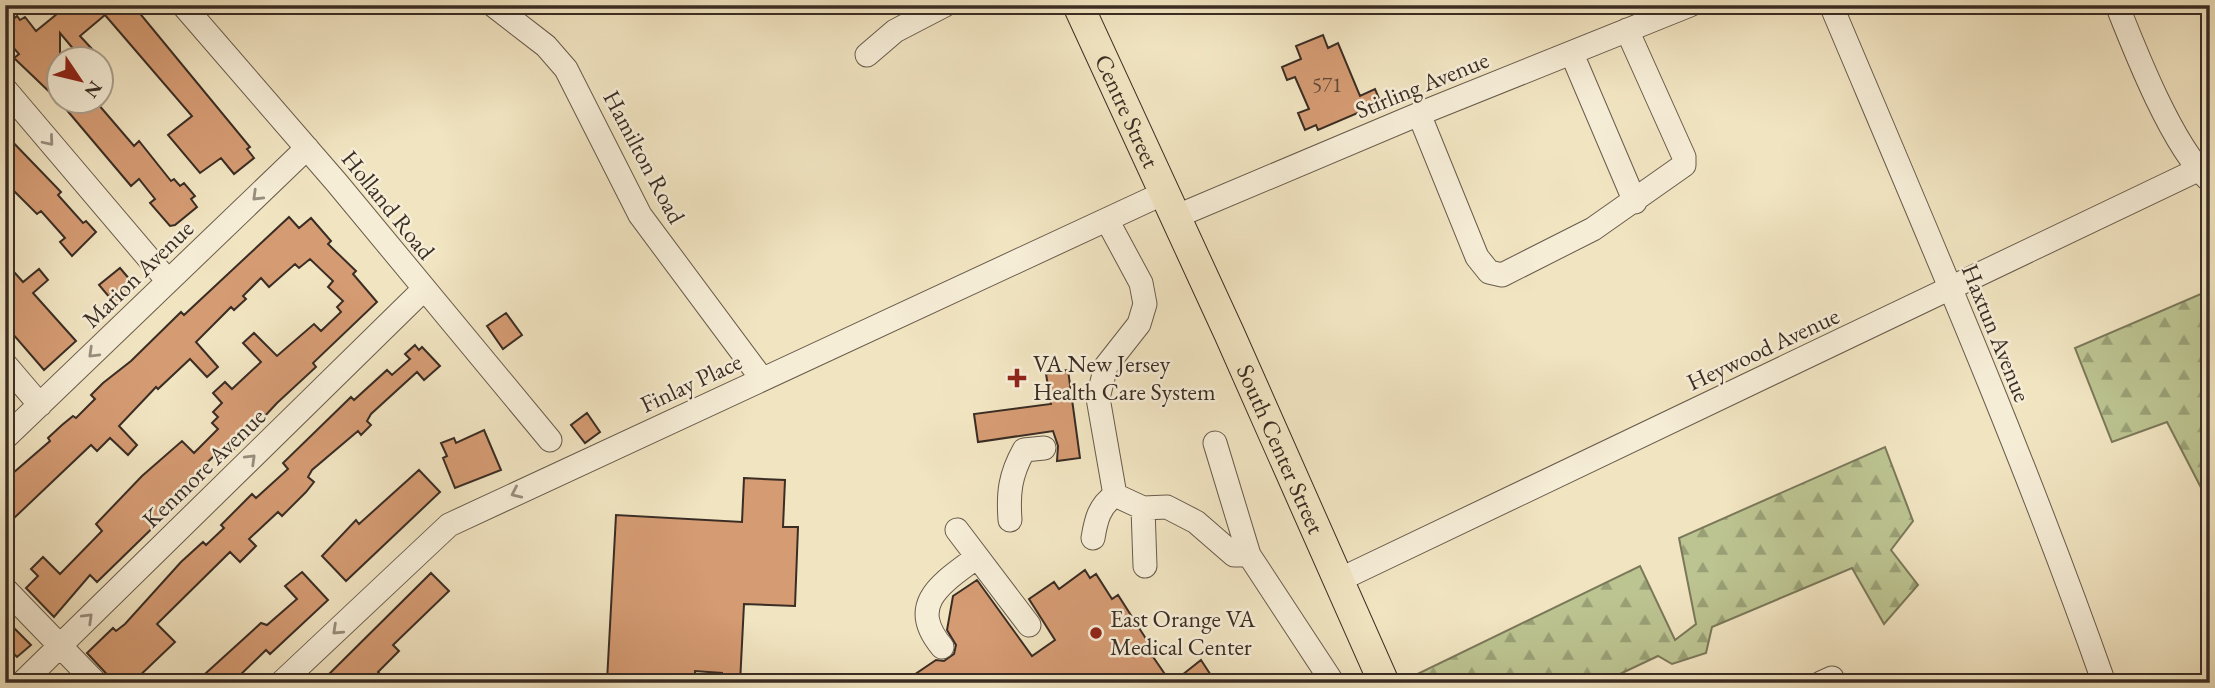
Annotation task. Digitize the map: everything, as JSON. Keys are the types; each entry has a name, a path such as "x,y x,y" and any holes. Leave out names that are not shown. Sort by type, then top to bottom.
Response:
{"main road":[{"name":"Centre Street","path":"1078,5 1170,205"},
{"name":"South Center Street","path":"1170,205 1384,683"}],"street":[{"name":"Holland Road","path":"183,5 307,148 550,440"},
{"name":"Hamilton Road","path":"493,5 546,46 566,69 640,215 762,379"},
{"path":"867,55 895,31 945,5"},
{"name":"Stirling Avenue","path":"1170,205 1419,114 1690,5"},
{"name":"Haxtun Avenue","path":"1832,5 1951,289 2074,597 2104,683"},
{"path":"2117,5 2137,56 2206,172"},
{"path":"1419,114 1477,257 1489,272 1502,275 1593,229 1635,202 1684,164 1684,157 1628,30"},
{"path":"1572,54 1635,202"},
{"path":"5,89 168,281"},
{"name":"Marion Avenue","path":"5,438 307,148"},
{"name":"Heywood Avenue","path":"1339,580 1951,289 2206,172"},
{"name":"Finlay Place","path":"281,683 449,525 1107,219 1170,205"},
{"path":"1107,219 1141,283 1145,304 1139,324 1106,366 1098,398 1115,495"},
{"name":"Kenmore Avenue","path":"22,683 423,290"},
{"path":"5,364 40,405"},
{"path":"1215,443 1249,555 1333,683"},
{"path":"1010,520 1008,491 1013,468 1024,450 1044,448"},
{"path":"1115,495 1143,508 1167,507 1196,522 1234,555 1249,555"},
{"path":"1093,538 1097,516 1115,495"},
{"path":"1143,508 1145,566"},
{"path":"957,530 1029,625"},
{"path":"942,647 929,632 925,613 932,595 976,557"},
{"path":"5,589 96,683"}],"green space":[{"path":"2210,290 2210,505 2167,422 2112,442 2075,348"},
{"path":"1885,447 1913,521 1891,550 1918,585 1884,624 1852,568 1712,627 1706,653 1672,664 1658,656 1601,683 1406,683 1405,680 1640,566 1675,640 1696,624 1679,538"}],"building":[{"path":"68,5 133,5 250,147 247,149 254,158 234,174 221,158 200,173 168,135 192,116 105,15 80,36 89,46 71,46 60,33 60,46 46,46 46,89 14,58 19,54 5,38 5,26 17,16 20,20 25,17 36,31"},
{"path":"1323,35 1328,48 1338,43 1360,96 1375,89 1381,103 1318,130 1316,125 1305,130 1298,113 1309,109 1295,77 1287,80 1282,67 1301,59 1296,46"},
{"path":"72,116 108,116 134,146 139,141 171,181 174,179 180,186 184,183 195,196 191,199 197,207 170,226 150,203 155,199 139,179 131,186"},
{"path":"5,134 61,192 58,195 83,223 86,221 96,232 72,256 60,242 65,238 41,211 37,214 5,182"},
{"path":"289,217 299,228 311,218 331,241 328,244 356,271 353,274 377,302 313,363 316,367 277,403 236,447 222,460 216,454 191,478 192,484 170,505 173,508 97,582 90,575 54,617 26,588 38,576 31,569 43,557 60,574 102,531 96,524 142,476 182,441 194,453 218,429 212,423 218,417 213,412 222,403 213,393 225,382 232,389 261,362 243,343 254,333 277,356 314,324 321,331 341,312 337,307 343,301 328,287 333,281 310,259 299,268 295,264 269,287 261,278 243,296 246,299 234,310 231,307 196,342 218,367 207,377 190,359 158,389 156,387 119,426 137,445 128,455 110,438 97,451 91,445 12,520 5,514 5,480 50,441 48,438 62,425 73,416 76,418 95,399 91,395 103,383 131,361 181,312 184,315"},
{"path":"5,262 23,282 39,269 48,280 33,293 76,341 44,370 5,325"},
{"path":"120,268 136,287 116,305 99,285"},
{"path":"506,313 522,335 503,349 487,326"},
{"path":"415,345 419,350 422,347 440,366 424,380 417,372 371,414 367,421 371,425 361,435 358,431 312,470 308,477 314,482 282,516 278,512 249,539 256,546 240,562 230,552 157,624 175,642 132,683 115,683 87,653 113,628 116,631 125,624 181,562 203,542 206,545 224,528 221,525 252,494 256,498 288,469 283,463 351,397 354,400 387,370 392,375 410,359 405,354"},
{"path":"1068,370 1080,458 1057,461 1058,446 1053,431 978,442 974,414 1051,404 1046,374"},
{"path":"587,413 600,432 585,443 571,425"},
{"path":"484,430 501,470 455,488 443,458 447,456 441,443 454,438 456,443"},
{"path":"419,470 440,492 346,581 322,556 356,520 359,524"},
{"path":"744,478 785,480 783,527 798,527 795,606 744,604 740,683 722,683 722,673 695,671 695,683 607,681 616,515 742,522"},
{"path":"1085,570 1090,578 1096,574 1112,599 1118,595 1150,645 1147,648 1171,683 902,683 936,660 944,661 954,654 956,645 947,630 953,596 977,580 1032,656 1055,640 1029,599 1054,582 1059,589"},
{"path":"302,572 328,600 270,654 266,650 232,683 195,683 261,623 267,625 297,599 285,586"},
{"path":"431,573 449,591 393,645 399,651 378,672 388,683 320,683"},
{"path":"5,619 31,645 17,657 13,653 5,661"},
{"path":"1201,660 1216,683 1172,683"}],"place":[{"name":"VA New Jersey Health Care System","path":"1017,378"},
{"name":"East Orange VA Medical Center","path":"1096,633"}]}
